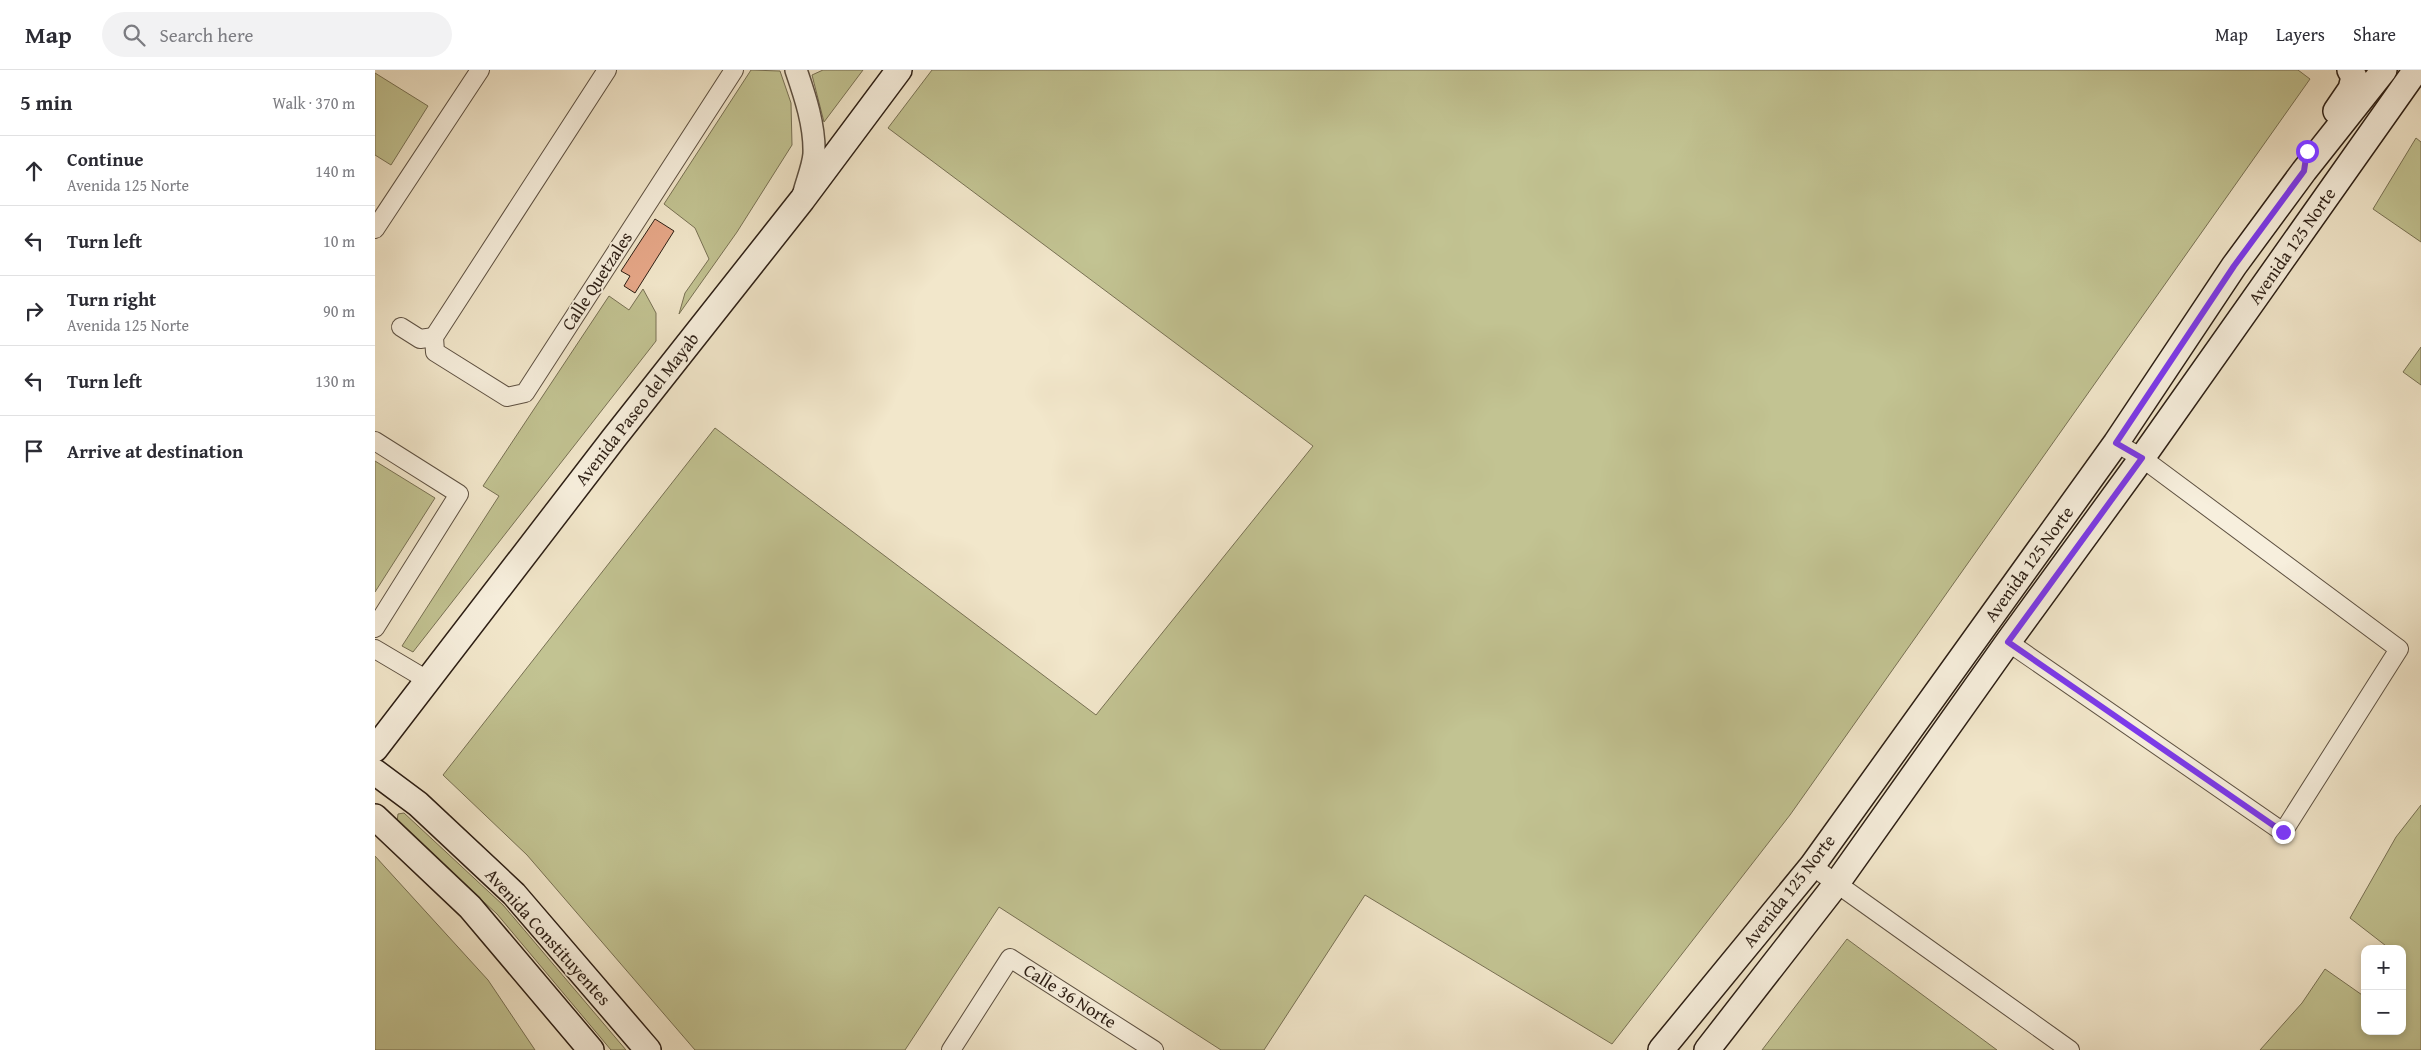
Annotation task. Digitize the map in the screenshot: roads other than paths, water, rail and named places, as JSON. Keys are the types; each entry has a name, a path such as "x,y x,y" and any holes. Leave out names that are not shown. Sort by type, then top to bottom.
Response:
{"main road":[{"name":"Avenida Paseo del Mayab","path":"375,749 614,438 802,200 899,70"},
{"path":"2304,171 2307,151 2351,89 2354,77 2350,70"},
{"name":"Avenida 125 Norte","path":"1661,1050 1812,866 2116,443 2234,266 2304,171 2402,75"},
{"name":"Avenida 125 Norte","path":"1707,1050 1837,883 2008,642 2142,458 2402,75"},
{"name":"Avenida Constituyentes","path":"375,772 418,804 515,894 648,1050"},
{"path":"376,820 470,907 591,1050"}],"street":[{"path":"375,229 480,70"},
{"path":"401,327 420,339 434,337 607,70"},
{"name":"Calle Quetzales","path":"434,337 435,352 507,397 525,393 734,70"},
{"path":"795,70 804,92 812,127 814,156 802,200"},
{"path":"375,442 459,494 375,628"},
{"path":"2008,642 2283,832 2399,649 2142,458 2116,443"},
{"path":"375,649 429,681"},
{"path":"1812,866 2070,1050"},
{"name":"Calle 36 Norte","path":"951,1050 1010,958 1154,1050"}]}
